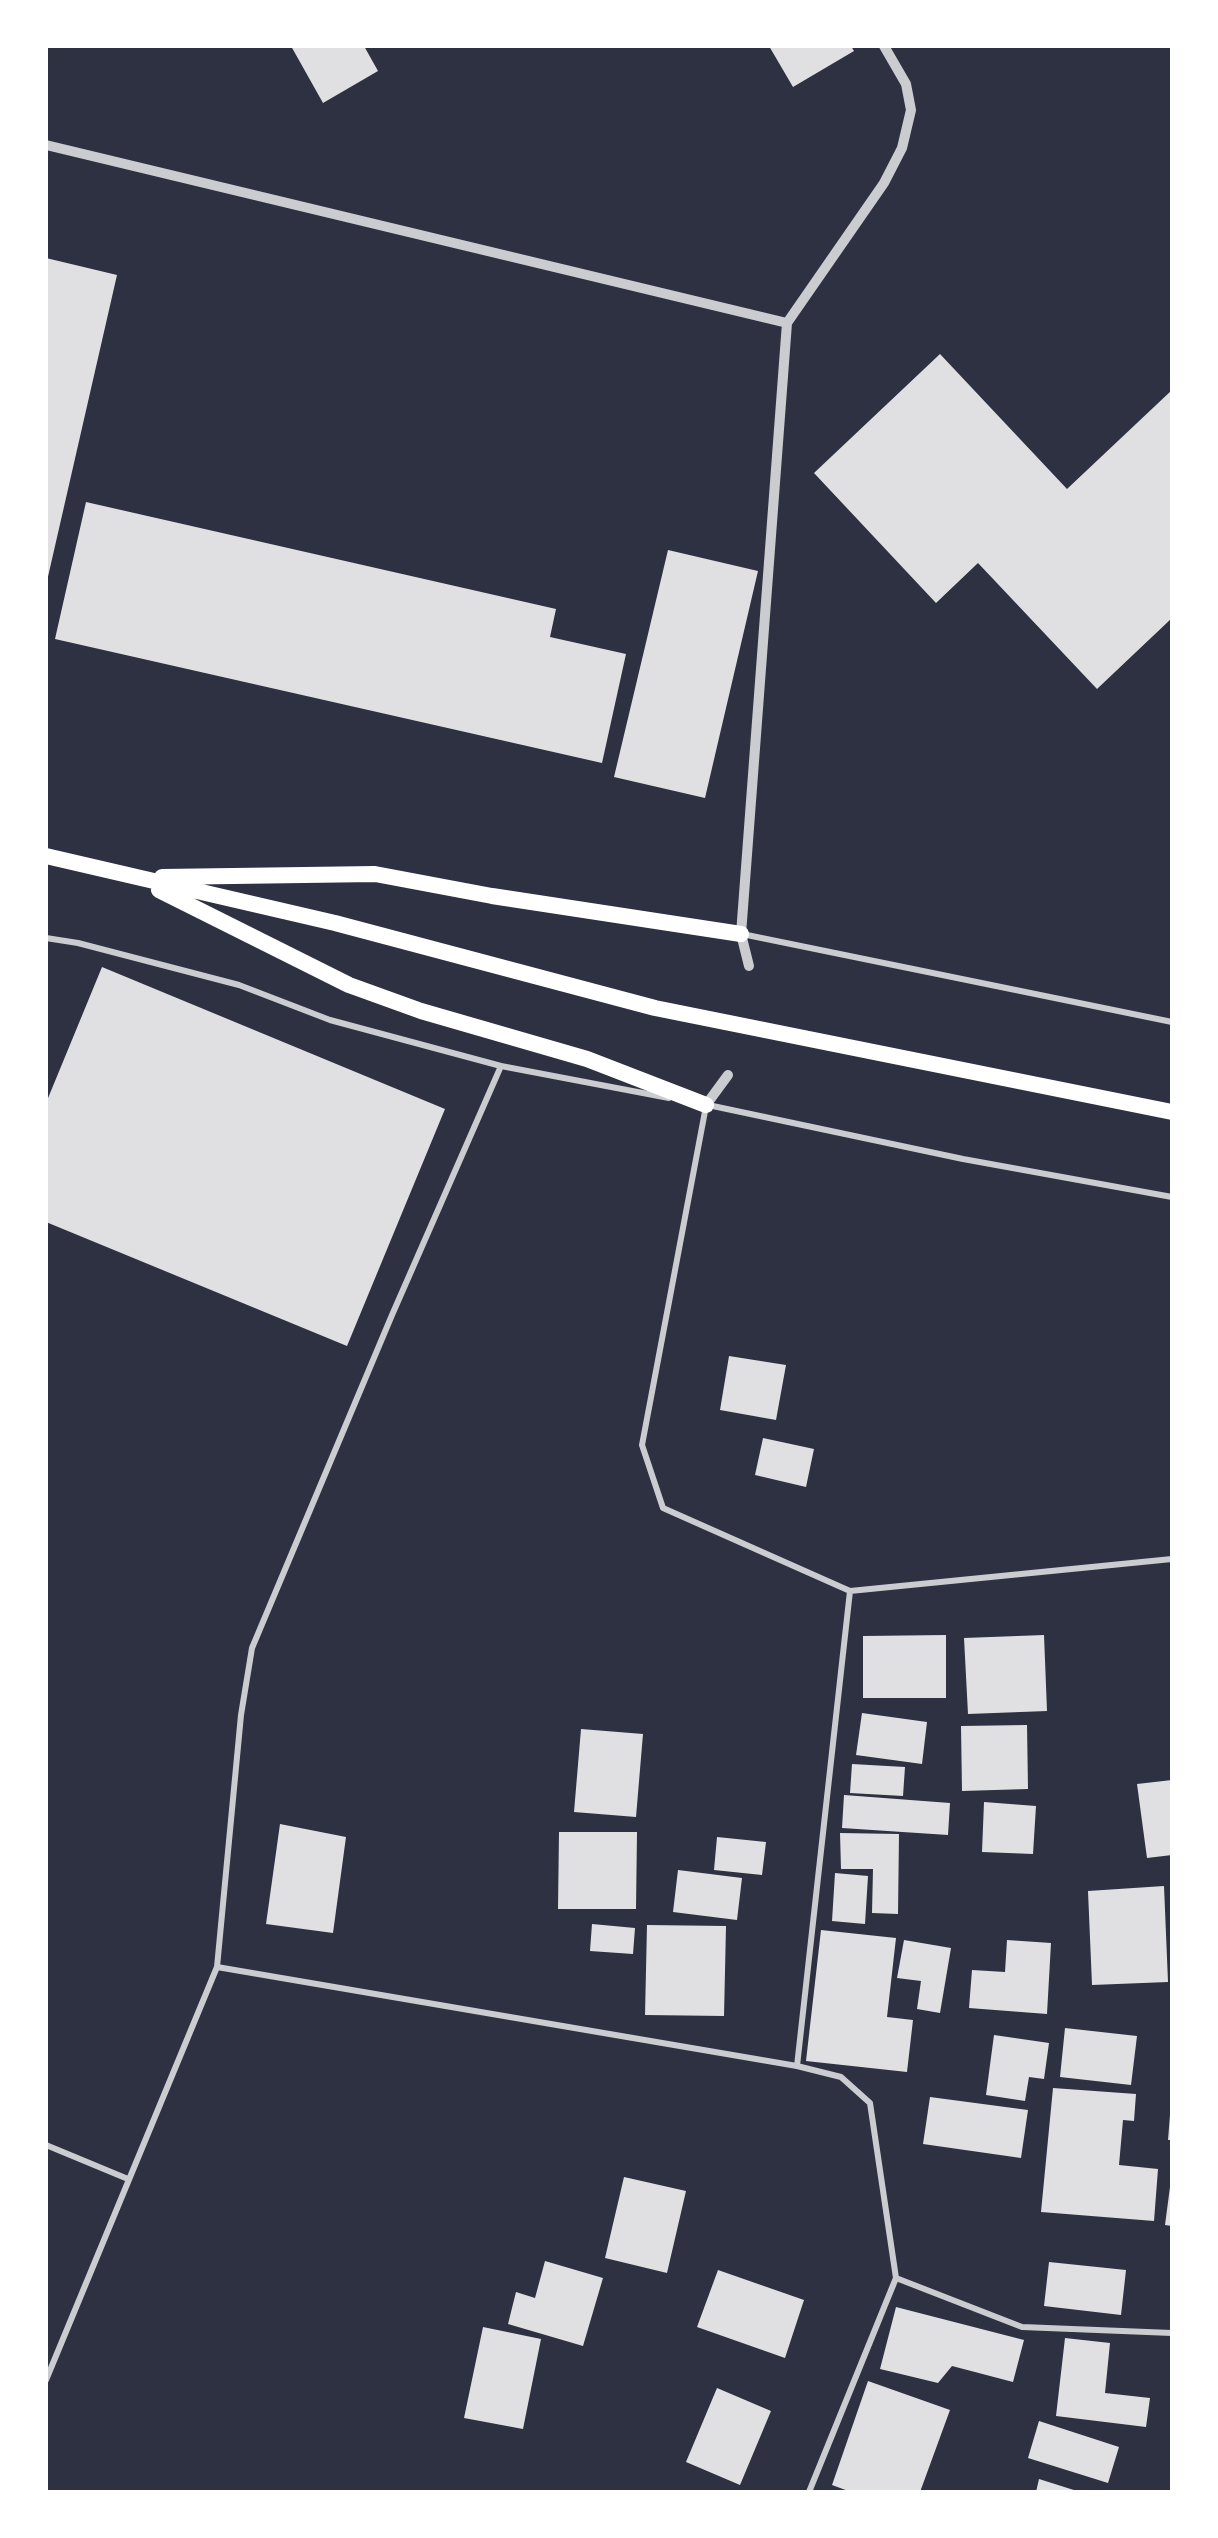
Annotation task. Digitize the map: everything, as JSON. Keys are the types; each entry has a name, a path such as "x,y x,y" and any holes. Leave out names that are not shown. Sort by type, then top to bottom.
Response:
{"highway":[{"path":"46,856 335,923 655,1008 1172,1112"},
{"path":"134,878 375,874 492,896 741,934"},
{"path":"134,878 349,985 421,1011 587,1059 706,1105"}],"street":[{"path":"749,966 741,934 786,323 884,183 902,148 911,110 906,84 884,46"},
{"path":"46,145 786,323"},
{"path":"741,934 1172,1022"},
{"path":"46,938 78,943 239,985 330,1020 501,1066 706,1105 963,1159 1172,1197"},
{"path":"46,2380 217,1967 241,1715 252,1648 392,1315 501,1066"},
{"path":"728,1076 706,1105 642,1445 663,1508 850,1591 1172,1559"},
{"path":"797,2066 850,1591"},
{"path":"217,1967 797,2066 841,2077 870,2103 896,2278 809,2492"},
{"path":"46,2145 128,2179"},
{"path":"896,2278 1022,2327 1172,2333"}],"building":[{"path":"291,46 364,46 378,71 323,103"},
{"path":"769,46 851,46 854,51 793,87"},
{"path":"46,258 117,275 47,581 46,581"},
{"path":"940,354 1067,489 1172,390 1172,618 1097,689 978,563 936,603 814,473"},
{"path":"86,502 556,609 550,637 626,654 602,763 55,639"},
{"path":"668,550 758,571 705,798 614,777"},
{"path":"102,967 445,1109 347,1346 46,1222 46,1103"},
{"path":"729,1356 786,1365 776,1420 720,1410"},
{"path":"763,1438 814,1449 806,1487 755,1475"},
{"path":"946,1635 946,1698 863,1698 863,1636"},
{"path":"1044,1635 1047,1711 968,1714 964,1638"},
{"path":"862,1713 927,1722 922,1764 856,1755"},
{"path":"1027,1725 1028,1789 962,1791 961,1726"},
{"path":"581,1729 643,1734 636,1817 574,1812"},
{"path":"852,1764 905,1767 903,1796 850,1793"},
{"path":"1172,1780 1172,1855 1147,1858 1137,1784"},
{"path":"844,1795 950,1803 948,1835 842,1828"},
{"path":"984,1802 1036,1806 1033,1854 982,1852"},
{"path":"280,1824 346,1837 333,1933 266,1924"},
{"path":"559,1832 637,1832 636,1909 558,1909"},
{"path":"840,1833 899,1834 898,1914 872,1913 873,1869 841,1869"},
{"path":"717,1837 766,1842 762,1875 714,1870"},
{"path":"678,1870 742,1878 737,1920 673,1912"},
{"path":"835,1873 868,1876 865,1924 832,1921"},
{"path":"1164,1886 1168,1982 1092,1985 1088,1891"},
{"path":"592,1924 635,1928 633,1954 590,1951"},
{"path":"647,1925 726,1926 724,2016 645,2015"},
{"path":"821,1930 896,1938 887,2017 913,2020 907,2072 806,2061"},
{"path":"904,1940 951,1948 940,2013 917,2009 921,1981 897,1978"},
{"path":"1007,1940 1051,1943 1047,2014 969,2008 972,1970 1005,1972"},
{"path":"1065,2028 1137,2036 1131,2085 1060,2077"},
{"path":"994,2035 1049,2043 1044,2079 1029,2077 1025,2101 986,2095"},
{"path":"1053,2088 1136,2094 1134,2121 1123,2120 1119,2165 1158,2169 1154,2221 1041,2212"},
{"path":"930,2097 1028,2110 1021,2158 923,2144"},
{"path":"1170,2115 1172,2115 1172,2140 1168,2140"},
{"path":"624,2177 686,2191 667,2273 605,2258"},
{"path":"1170,2187 1172,2187 1172,2226 1165,2225"},
{"path":"545,2261 603,2278 583,2346 508,2324 516,2292 535,2298"},
{"path":"1049,2262 1126,2270 1121,2315 1044,2306"},
{"path":"718,2270 804,2300 785,2358 697,2327"},
{"path":"896,2307 1024,2340 1013,2382 952,2366 938,2383 880,2369"},
{"path":"483,2327 541,2339 523,2429 464,2418"},
{"path":"1065,2338 1110,2343 1105,2393 1150,2398 1146,2427 1056,2416"},
{"path":"868,2381 950,2410 920,2492 851,2492 832,2485"},
{"path":"717,2388 771,2411 740,2485 686,2462"},
{"path":"1039,2421 1119,2447 1108,2483 1028,2458"},
{"path":"1039,2479 1077,2491 1077,2492 1036,2492"}]}
